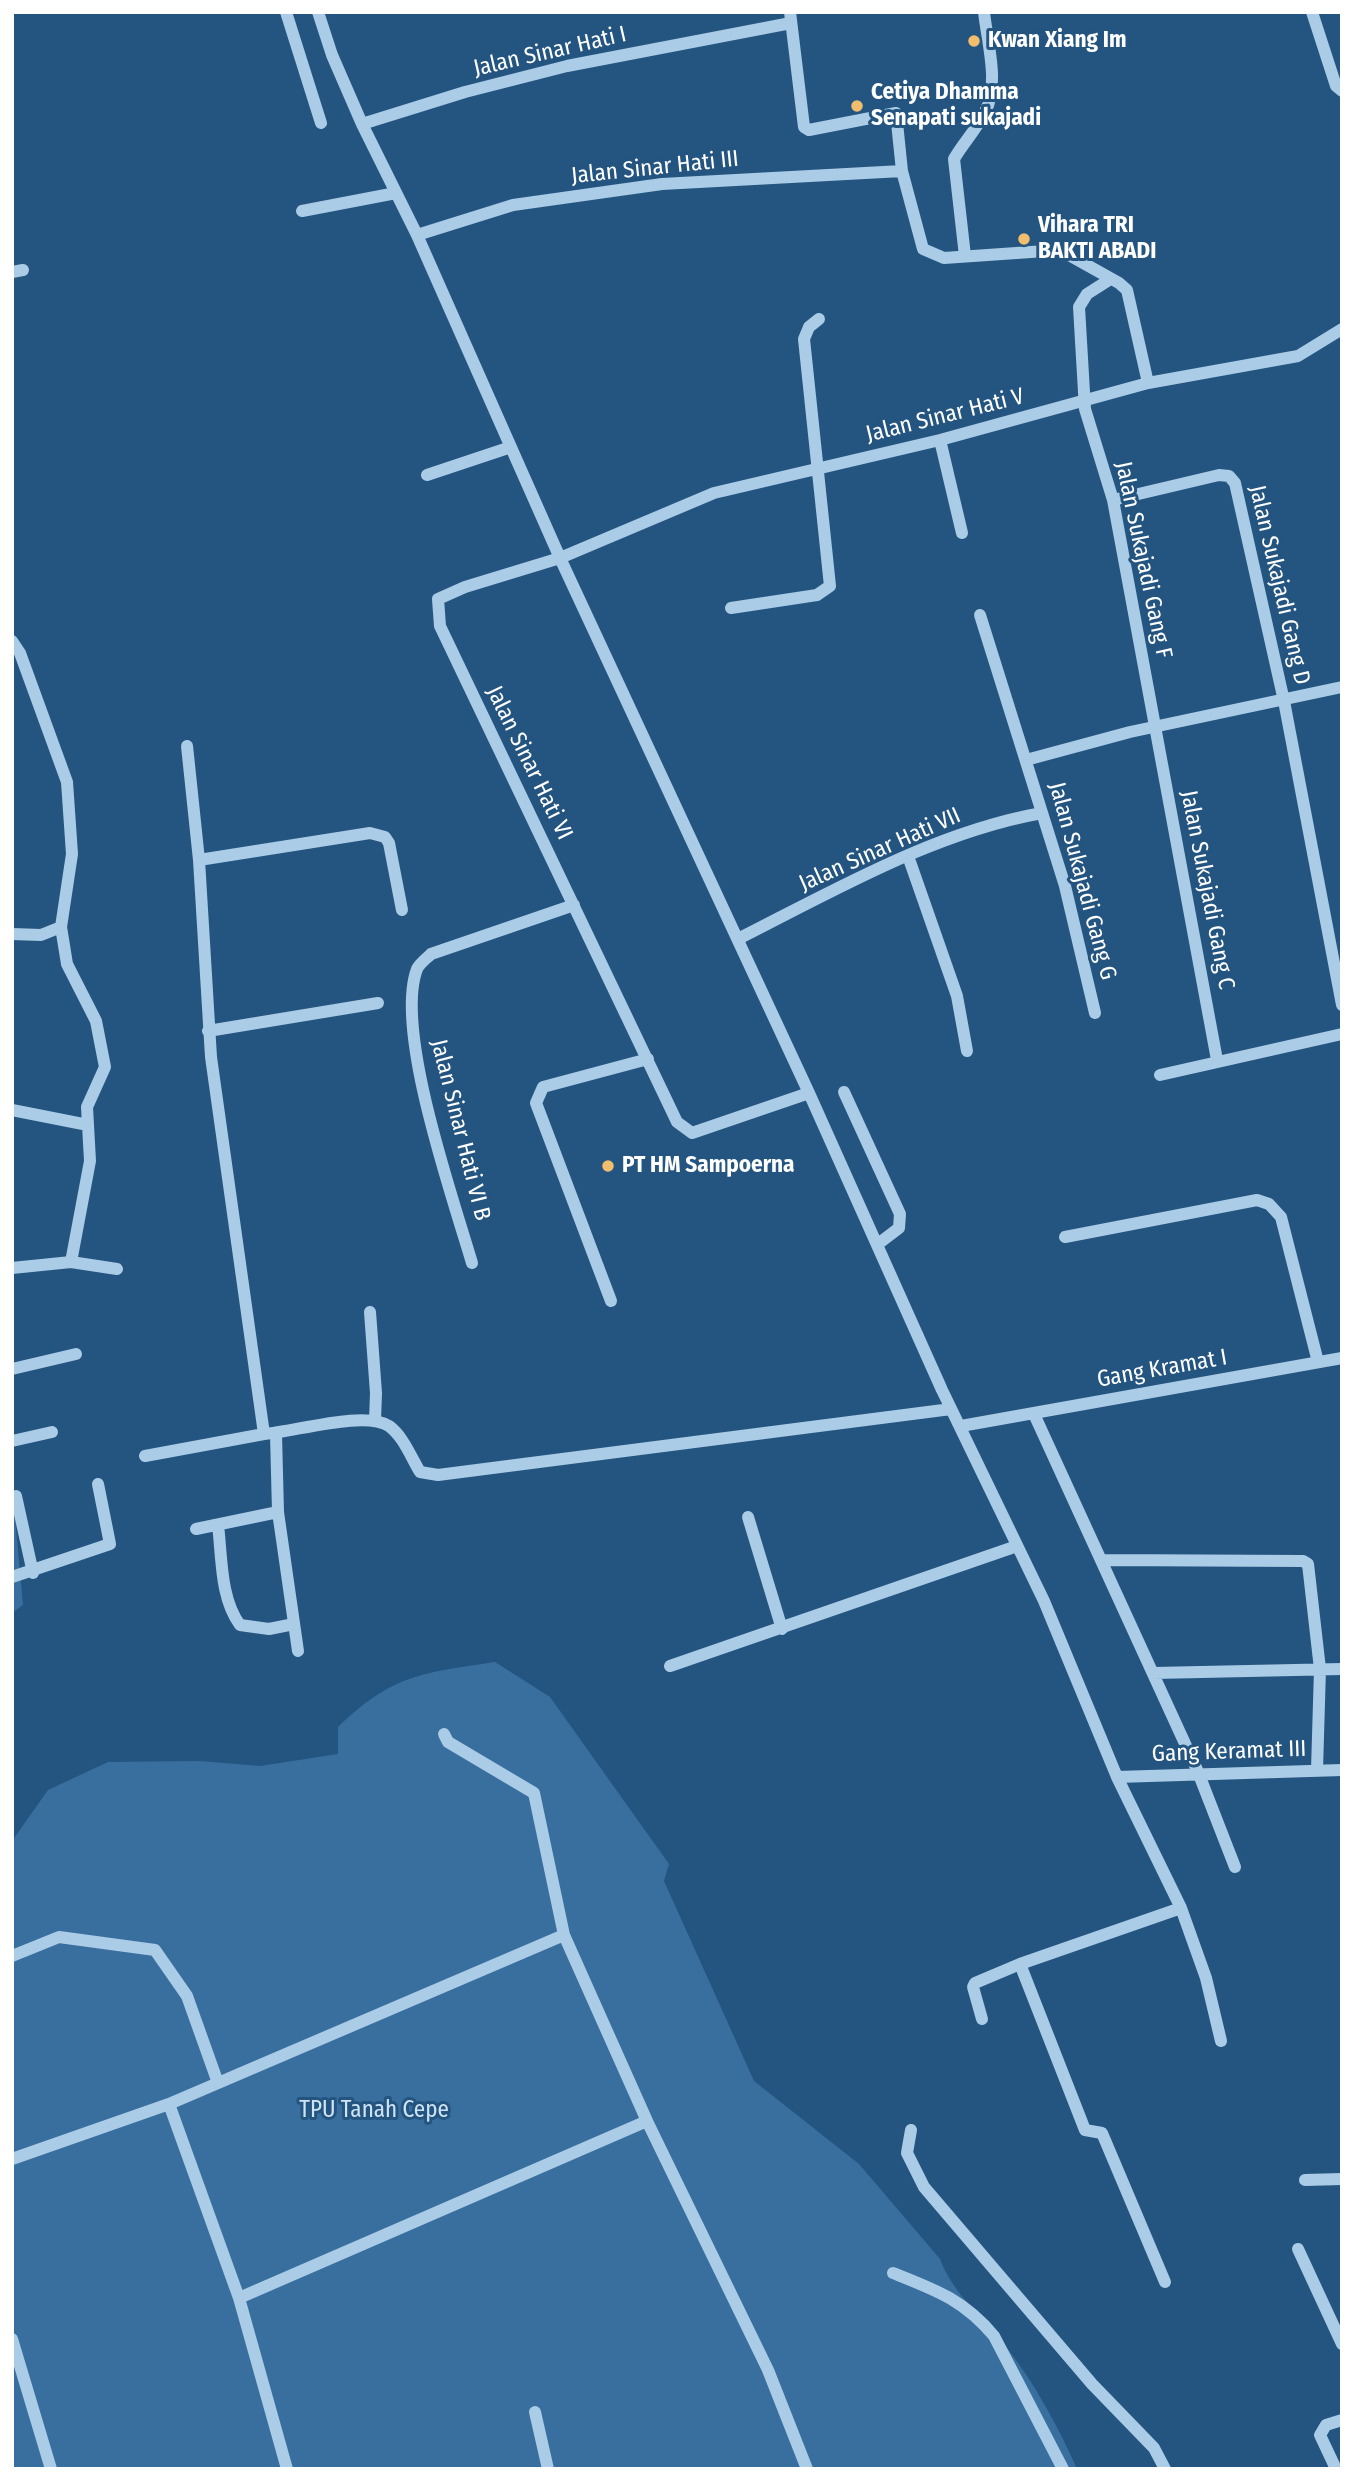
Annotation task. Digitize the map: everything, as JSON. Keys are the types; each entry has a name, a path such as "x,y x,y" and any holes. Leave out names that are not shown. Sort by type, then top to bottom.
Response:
{"street":[{"path":"286,12 321,123"},
{"path":"318,12 332,55 362,124 417,235 560,558 809,1093 951,1409 1017,1546 1117,1777 1181,1908 1206,1978 1221,2041"},
{"path":"965,256 954,159 986,111 989,101 991,83 984,12"},
{"path":"1312,12 1336,86 1342,91"},
{"path":"791,18 804,127 809,130 896,113 902,171 923,249 944,258 1060,250 1127,290 1149,383"},
{"name":"Jalan Sinar Hati I","path":"362,124 465,92 568,66 791,18"},
{"name":"Jalan Sinar Hati III","path":"417,235 513,205 662,184 902,171"},
{"path":"302,211 396,193"},
{"name":"Jalan Sukajadi Gang F","path":"1109,280 1087,294 1079,307 1085,402 1113,500 1155,728"},
{"path":"731,608 817,595 830,586 804,339 809,327 819,319"},
{"name":"Jalan Sinar Hati V","path":"560,558 714,493 940,440 1149,383 1298,356 1342,329"},
{"path":"940,440 962,533"},
{"path":"427,475 511,447"},
{"name":"Jalan Sukajadi Gang D","path":"1113,500 1219,475 1232,479 1284,701 1342,1006"},
{"name":"Jalan Sinar Hati VI","path":"560,558 465,587 438,599 440,626 677,1122 692,1133 809,1093"},
{"name":"Jalan Sukajadi Gang G","path":"980,615 1073,920 1095,1013"},
{"path":"12,641 66,782 72,854 61,927 67,964 96,1021 105,1067 87,1107 90,1161 71,1262"},
{"path":"1026,760 1155,728 1342,687"},
{"name":"Jalan Sukajadi Gang C","path":"1155,728 1217,1060"},
{"path":"187,746 199,860 208,1031 270,1434 298,1651"},
{"name":"Jalan Sinar Hati VII","path":"738,939 908,856 1005,819 1042,813"},
{"path":"199,860 370,833 379,834 389,843 401,910"},
{"path":"908,856 957,996 967,1051"},
{"name":"Jalan Sinar Hati VI B","path":"472,1263 414,1047 416,973 418,966 431,954 574,905"},
{"path":"12,934 41,935 61,927"},
{"path":"208,1031 378,1003"},
{"path":"1160,1075 1217,1060 1342,1034"},
{"path":"611,1301 536,1103 543,1087 648,1059"},
{"path":"844,1092 900,1214 899,1228 878,1244"},
{"path":"12,1110 88,1125"},
{"path":"1065,1237 1257,1200 1269,1204 1281,1217 1318,1362"},
{"path":"12,1268 71,1262 117,1269"},
{"path":"370,1312 376,1393 375,1421"},
{"path":"12,1369 76,1353"},
{"name":"Gang Kramat I","path":"961,1426 1342,1358"},
{"path":"145,1456 352,1421 375,1421 387,1424 397,1432 420,1472 438,1475 951,1409"},
{"path":"1034,1414 1198,1772 1235,1867"},
{"path":"12,1441 52,1432"},
{"path":"12,1577 33,1573 110,1544 98,1484"},
{"path":"16,1496 33,1573"},
{"path":"196,1529 278,1512"},
{"path":"748,1517 782,1629"},
{"path":"218,1525 231,1613 240,1625 269,1629 294,1624"},
{"path":"670,1666 1017,1546"},
{"path":"1101,1560 1303,1561 1311,1572 1320,1669 1317,1770"},
{"path":"1154,1673 1342,1669"},
{"path":"444,1734 447,1742 534,1793 564,1936 647,2122 768,2370 807,2469"},
{"name":"Gang Keramat III","path":"1117,1777 1198,1772 1342,1770"},
{"path":"982,2020 974,1984 1020,1964 1181,1908"},
{"path":"12,2158 169,2104 564,1936"},
{"path":"12,1956 59,1937 156,1950 187,1996 218,2083"},
{"path":"1020,1964 1085,2130 1102,2133 1165,2282"},
{"path":"169,2104 239,2298 287,2469"},
{"path":"239,2298 647,2122"},
{"path":"911,2130 907,2153 924,2187 1092,2384 1154,2448 1165,2469"},
{"path":"1305,2180 1342,2179"},
{"path":"1298,2249 1342,2344"},
{"path":"893,2273 968,2308 980,2319 994,2336 1063,2469"},
{"path":"12,2339 51,2469"},
{"path":"535,2412 548,2469"},
{"path":"1336,2469 1320,2435 1326,2425 1342,2420"}],"green space":[{"path":"12,1486 23,1605 12,1613"},
{"name":"TPU Tanah Cepe","path":"495,1662 550,1697 669,1864 664,1881 754,2081 859,2164 940,2259 961,2295 1007,2348 1037,2391 1077,2469 12,2469 12,1841 48,1790 108,1762 199,1761 260,1766 338,1754 338,1727 358,1709 393,1686 428,1673"}],"place":[{"name":"Kwan Xiang Im","path":"974,41"},
{"name":"Cetiya Dhamma Senapati sukajadi","path":"857,106"},
{"name":"Vihara TRI BAKTI ABADI","path":"1024,239"},
{"name":"PT HM Sampoerna","path":"608,1166"}]}
